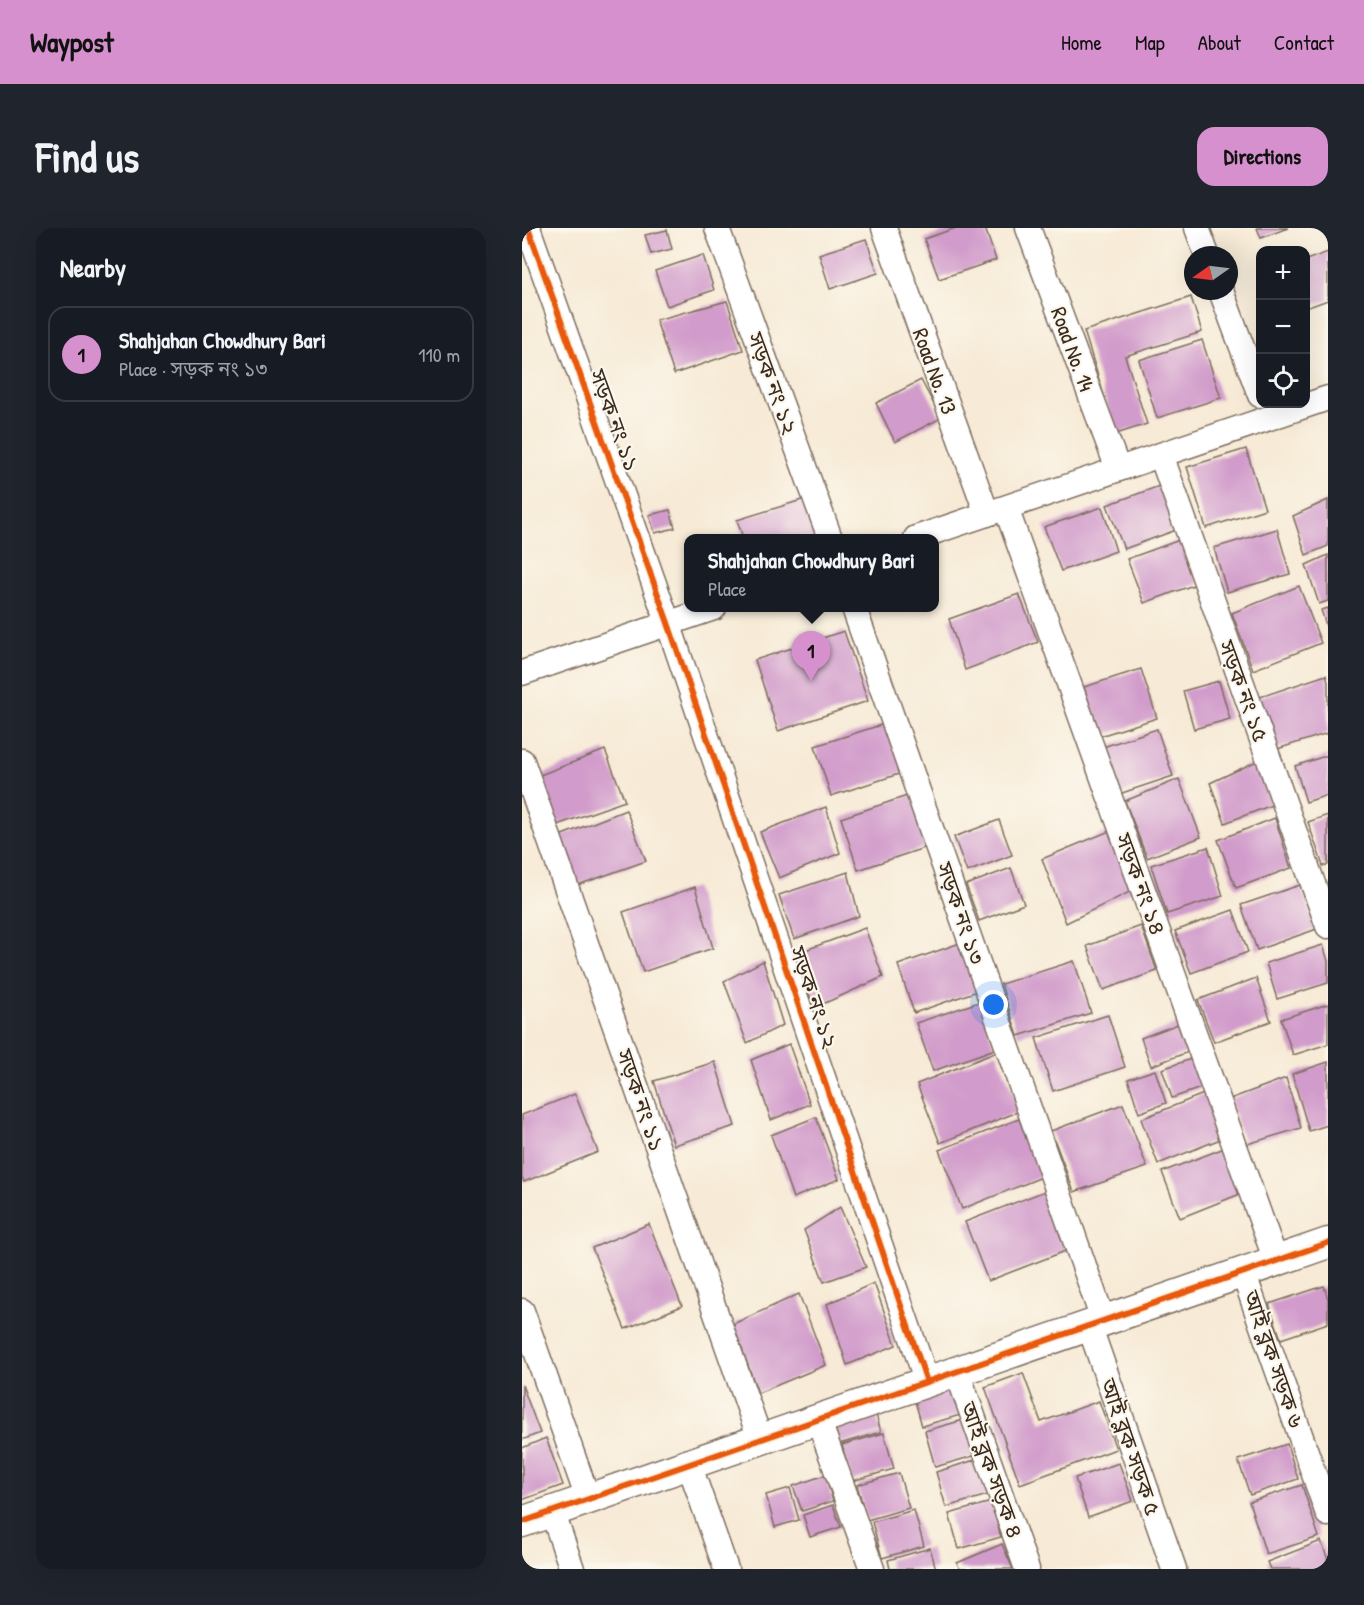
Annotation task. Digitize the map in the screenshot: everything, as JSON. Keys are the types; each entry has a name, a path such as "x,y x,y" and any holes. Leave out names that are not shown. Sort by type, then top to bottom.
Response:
{"street":[{"name":"সড়ক নং ১১","path":"528,228 668,623"},
{"name":"সড়ক নং ১২","path":"717,228 829,534"},
{"name":"Road No. 13","path":"884,228 997,511"},
{"name":"Road No. 14","path":"1028,228 1118,470"},
{"path":"1197,228 1204,246"},
{"path":"1224,300 1256,384"},
{"path":"928,534 1161,455 1267,411 1326,404"},
{"name":"সড়ক নং ১৫","path":"1161,455 1328,926"},
{"name":"সড়ক নং ১৪","path":"997,511 1276,1261"},
{"path":"522,672 702,612"},
{"name":"সড়ক নং ১৩","path":"855,612 1096,1323"},
{"name":"সড়ক নং ১২","path":"668,623 927,1382"},
{"name":"সড়ক নং ১১","path":"522,761 760,1439"},
{"path":"522,1522 1328,1243"},
{"name":"আই ব্লক সড়ক ৬","path":"1243,1272 1328,1514"},
{"path":"522,1311 588,1499"},
{"name":"আই ব্লক সড়ক ৫","path":"1096,1323 1174,1569"},
{"name":"আই ব্লক সড়ক ৪","path":"957,1371 1027,1569"},
{"path":"818,1419 872,1569"},
{"path":"689,1464 726,1569"},
{"path":"552,1511 572,1569"}],"building":[{"path":"956,228 985,228 996,260 939,279 924,239"},
{"path":"1257,228 1288,228 1261,238"},
{"path":"667,230 672,249 651,254 645,235"},
{"path":"866,239 878,273 830,289 819,254"},
{"path":"1328,252 1328,300 1310,307 1310,300 1310,259"},
{"path":"703,255 714,290 667,306 655,271"},
{"path":"1184,299 1192,300 1202,332 1125,356 1147,424 1116,434 1084,331"},
{"path":"727,301 743,350 674,374 656,320"},
{"path":"1202,340 1221,398 1157,418 1139,360"},
{"path":"921,380 941,418 895,442 876,403"},
{"path":"1246,449 1265,509 1206,528 1187,467"},
{"path":"1165,484 1179,529 1124,549 1107,505"},
{"path":"805,499 816,534 742,534 737,520"},
{"path":"1328,500 1328,546 1306,555 1293,516"},
{"path":"1102,507 1116,551 1061,571 1044,527"},
{"path":"670,510 675,528 655,533 649,515"},
{"path":"1277,529 1290,574 1227,592 1214,548"},
{"path":"1185,538 1199,583 1144,603 1127,559"},
{"path":"1328,555 1328,601 1319,604 1306,565"},
{"path":"1299,586 1321,643 1253,670 1232,613"},
{"path":"1019,594 1038,642 965,670 949,619"},
{"path":"1328,608 1328,631 1321,610"},
{"path":"844,631 868,701 778,731 755,660"},
{"path":"1141,669 1157,718 1100,736 1084,687"},
{"path":"1326,675 1328,733 1271,751 1254,699"},
{"path":"1219,681 1230,719 1194,729 1183,691"},
{"path":"887,723 905,772 831,796 815,746"},
{"path":"1157,729 1173,776 1119,794 1103,747"},
{"path":"605,750 625,801 554,826 535,777"},
{"path":"1328,755 1328,795 1306,802 1295,766"},
{"path":"1257,761 1272,805 1225,823 1210,783"},
{"path":"1179,779 1201,837 1147,858 1125,801"},
{"path":"913,794 930,846 858,870 841,818"},
{"path":"826,807 840,853 779,878 760,832"},
{"path":"626,810 646,861 575,886 557,837"},
{"path":"1328,815 1328,865 1323,866 1308,822"},
{"path":"1275,818 1291,868 1236,888 1218,840"},
{"path":"999,820 1012,855 967,872 954,837"},
{"path":"1112,830 1136,889 1066,923 1042,859"},
{"path":"1208,847 1223,896 1167,914 1151,865"},
{"path":"1011,868 1024,904 979,921 966,885"},
{"path":"848,872 859,916 794,939 779,895"},
{"path":"1300,885 1317,929 1257,950 1241,905"},
{"path":"695,887 713,948 643,972 623,912"},
{"path":"1233,910 1248,952 1191,973 1175,931"},
{"path":"1141,926 1157,971 1103,990 1087,946"},
{"path":"865,928 883,977 814,1008 795,954"},
{"path":"960,943 977,991 914,1013 898,965"},
{"path":"1323,945 1328,961 1328,983 1277,999 1266,963"},
{"path":"763,961 783,1025 747,1043 724,981"},
{"path":"1074,961 1091,1013 1018,1036 1001,984"},
{"path":"1256,978 1271,1021 1214,1042 1198,1000"},
{"path":"979,1002 995,1049 933,1071 916,1023"},
{"path":"1328,1004 1328,1044 1293,1055 1281,1019"},
{"path":"1108,1015 1125,1067 1053,1091 1036,1038"},
{"path":"1178,1024 1188,1052 1151,1066 1141,1038"},
{"path":"789,1044 810,1104 771,1120 751,1060"},
{"path":"997,1052 1020,1111 940,1143 917,1084"},
{"path":"1194,1058 1204,1087 1172,1098 1162,1069"},
{"path":"715,1062 735,1126 674,1145 654,1081"},
{"path":"1328,1062 1328,1125 1309,1131 1292,1074"},
{"path":"1155,1070 1166,1103 1139,1113 1128,1079"},
{"path":"1286,1078 1301,1128 1244,1145 1230,1099"},
{"path":"1206,1093 1223,1138 1158,1164 1141,1119"},
{"path":"575,1094 598,1152 524,1182 522,1177 522,1115"},
{"path":"1123,1104 1147,1167 1074,1192 1051,1131"},
{"path":"816,1117 839,1179 793,1198 771,1135"},
{"path":"1019,1119 1042,1177 962,1209 939,1150"},
{"path":"1227,1147 1245,1192 1180,1218 1162,1172"},
{"path":"1045,1191 1068,1250 988,1281 965,1222"},
{"path":"840,1207 866,1267 824,1282 804,1230"},
{"path":"649,1224 682,1306 625,1329 592,1248"},
{"path":"874,1283 896,1345 847,1365 827,1304"},
{"path":"1324,1286 1328,1299 1328,1323 1281,1339 1269,1304"},
{"path":"799,1294 826,1365 758,1393 733,1324"},
{"path":"1023,1373 1041,1422 1099,1401 1116,1449 1020,1484 985,1387"},
{"path":"954,1378 964,1414 922,1426 912,1390"},
{"path":"522,1385 540,1433 522,1440"},
{"path":"872,1399 881,1432 839,1444 832,1413"},
{"path":"967,1419 977,1455 935,1467 925,1431"},
{"path":"884,1433 894,1469 852,1481 842,1445"},
{"path":"546,1438 563,1485 522,1500 522,1448"},
{"path":"1287,1444 1298,1479 1250,1495 1238,1460"},
{"path":"978,1459 988,1495 946,1507 936,1472"},
{"path":"1119,1463 1133,1501 1088,1517 1075,1478"},
{"path":"899,1473 909,1508 867,1520 857,1485"},
{"path":"825,1475 833,1501 802,1511 793,1486"},
{"path":"1302,1485 1319,1537 1266,1554 1249,1502"},
{"path":"790,1488 799,1520 775,1527 766,1495"},
{"path":"991,1502 1001,1537 959,1549 949,1514"},
{"path":"833,1505 841,1527 810,1537 803,1515"},
{"path":"914,1510 924,1546 882,1558 872,1522"},
{"path":"1321,1541 1328,1560 1328,1569 1270,1569 1267,1562"},
{"path":"1002,1544 1013,1569 960,1569 957,1563"},
{"path":"930,1548 936,1569 890,1569 888,1560"}],"cycle path":[{"path":"528,228 668,623 927,1382"},
{"path":"522,1522 1328,1243"}],"place":[{"name":"Shahjahan Chowdhury Bari","path":"811,681"}]}
